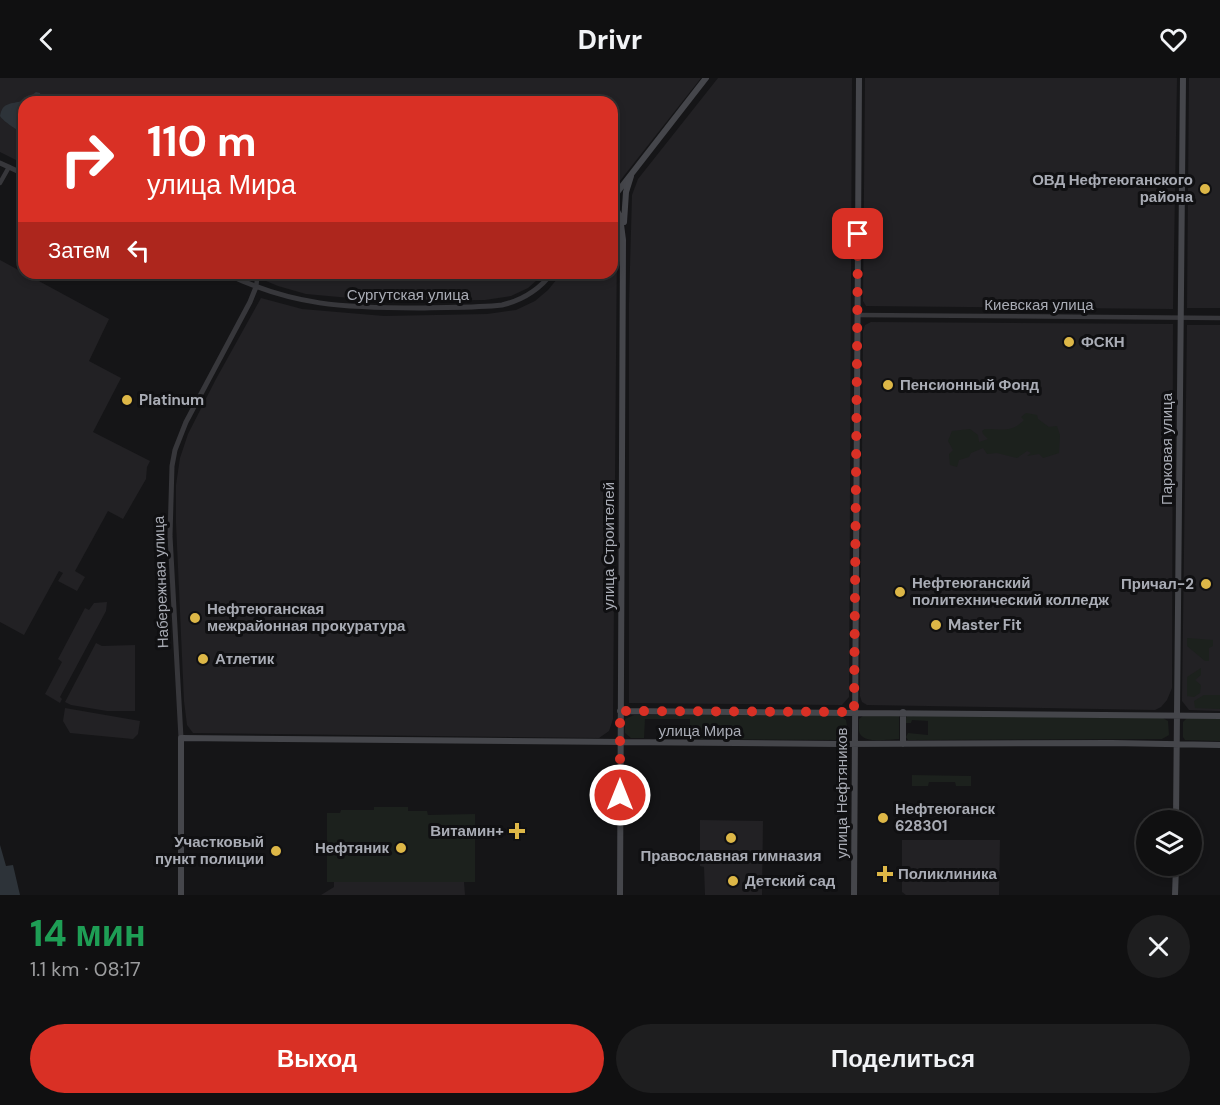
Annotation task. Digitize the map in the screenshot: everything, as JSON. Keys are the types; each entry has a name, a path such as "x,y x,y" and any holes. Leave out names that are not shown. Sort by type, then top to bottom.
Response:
{"main road":[{"path":"618,191 706,78"},
{"name":"улица Нефтяников","path":"854,895 859,78"},
{"name":"Парковая улица","path":"1176,810 1183,78"},
{"path":"623,240 626,192 634,170"},
{"name":"улица Строителей","path":"618,212 623,240 620,895"},
{"name":"улица Мира","path":"620,711 1220,716"},
{"path":"903,712 903,744"},
{"name":"улица Мира","path":"181,738 1220,745"},
{"name":"Набережная улица","path":"181,738 182,895"},
{"path":"1175,895 1176,876"}],"street":[{"path":"0,163 18,171"},
{"path":"0,183 9,167"},
{"path":"618,228 623,240"},
{"name":"Сургутская улица","path":"238,279 256,287 307,302 378,308 488,307 511,303 525,297 546,279"},
{"path":"256,287 257,279"},
{"name":"Набережная улица","path":"181,738 170,536 172,466 182,431 256,287"},
{"name":"Киевская улица","path":"857,315 1220,318"}],"shaded area":[{"path":"0,78 701,78 618,183 618,96 18,96 18,161 0,152"},
{"path":"718,78 852,78 849,697 842,705 629,703 629,303 632,195 638,179"},
{"path":"865,78 1177,78 1173,309 866,306 863,301"},
{"path":"1189,78 1220,78 1220,308 1187,308"},
{"path":"36,92 40,93 41,96 31,96"},
{"path":"18,102 18,130 0,116 2,109"},
{"path":"0,260 18,270 18,279 35,279 109,319 89,361 121,378 93,432 150,461 146,479 123,519 108,511 75,571 85,577 77,591 58,581 63,573 59,571 24,635 0,622"},
{"path":"261,279 538,279 528,288 511,296 485,300 383,301 306,294"},
{"path":"557,279 617,279 613,719 609,731 599,738 193,733 187,725 184,701 176,523 176,485 180,458 188,434 261,298 302,309 384,316 487,314 516,310 535,301"},
{"path":"871,322 1173,324 1172,688 1161,707 1155,710 867,705 862,702 860,696 863,331 865,325"},
{"path":"1187,325 1220,325 1220,711 1189,710 1182,701"},
{"path":"1026,413 1037,415 1038,419 1049,427 1057,426 1060,435 1059,453 1043,458 1039,454 1027,456 1031,453 1027,451 1017,458 997,453 987,454 983,448 959,460 957,467 950,465 949,454 953,450 948,441 952,431 970,429 978,435 979,442 988,439 982,431 985,429 1015,427 1024,420 1021,417"},
{"path":"107,602 106,611 60,697 62,699 60,703 45,694 62,662 58,659 85,608 89,610 94,603"},
{"path":"1187,638 1213,640 1213,646 1209,648 1209,661 1205,661 1187,646"},
{"path":"96,643 102,646 135,645 135,711 107,711 65,702"},
{"path":"1201,668 1201,675 1195,680 1201,685 1200,693 1194,697 1187,696 1187,677"},
{"path":"1204,695 1220,695 1220,709 1195,708 1194,701"},
{"path":"65,708 140,721 138,734 133,739 70,733 63,721"},
{"path":"634,715 839,715 846,720 848,732 846,736 837,740 693,739 690,736 690,719 645,719 644,738 631,738 625,733 625,719"},
{"path":"864,715 899,715 899,739 872,740 863,737 859,732 859,719"},
{"path":"907,716 1163,718 1168,721 1169,735 1162,739 908,740 906,737 908,733 928,735 928,721 912,720 911,723 906,723"},
{"path":"1187,718 1220,719 1220,741 1185,740 1183,722"},
{"path":"912,775 971,776 971,786 956,786 955,782 929,782 928,786 912,786"},
{"name":"Нефтяник","path":"374,807 408,807 408,811 427,811 428,815 475,814 475,882 327,882 327,813 340,813 341,810 374,810"},
{"path":"700,820 763,821 762,895 705,895 704,867 700,866"},
{"path":"902,840 1000,840 999,895 906,895 902,892"},
{"path":"0,845 6,866 13,865 20,895 0,895"},
{"path":"334,882 464,882 465,895 321,895 334,887"}],"place":[{"name":"ОВД Нефтеюганского района","path":"1205,189"},
{"name":"ФСКН","path":"1069,342"},
{"name":"Пенсионный Фонд","path":"888,385"},
{"name":"Platinum","path":"127,400"},
{"name":"Причал-2","path":"1206,584"},
{"name":"Нефтеюганский политехнический колледж","path":"900,592"},
{"name":"Нефтеюганская межрайонная прокуратура","path":"195,618"},
{"name":"Master Fit","path":"936,625"},
{"name":"Атлетик","path":"203,659"},
{"name":"Нефтеюганск 628301","path":"883,818"},
{"name":"Витамин+","path":"517,831"},
{"name":"Православная гимназия","path":"731,838"},
{"name":"Нефтяник","path":"401,848"},
{"name":"Участковый пункт полиции","path":"276,851"},
{"name":"Поликлиника","path":"885,874"},
{"name":"Детский сад","path":"733,881"}],"route":[{"path":"620,795 620,711 854,712 858,234"}]}
